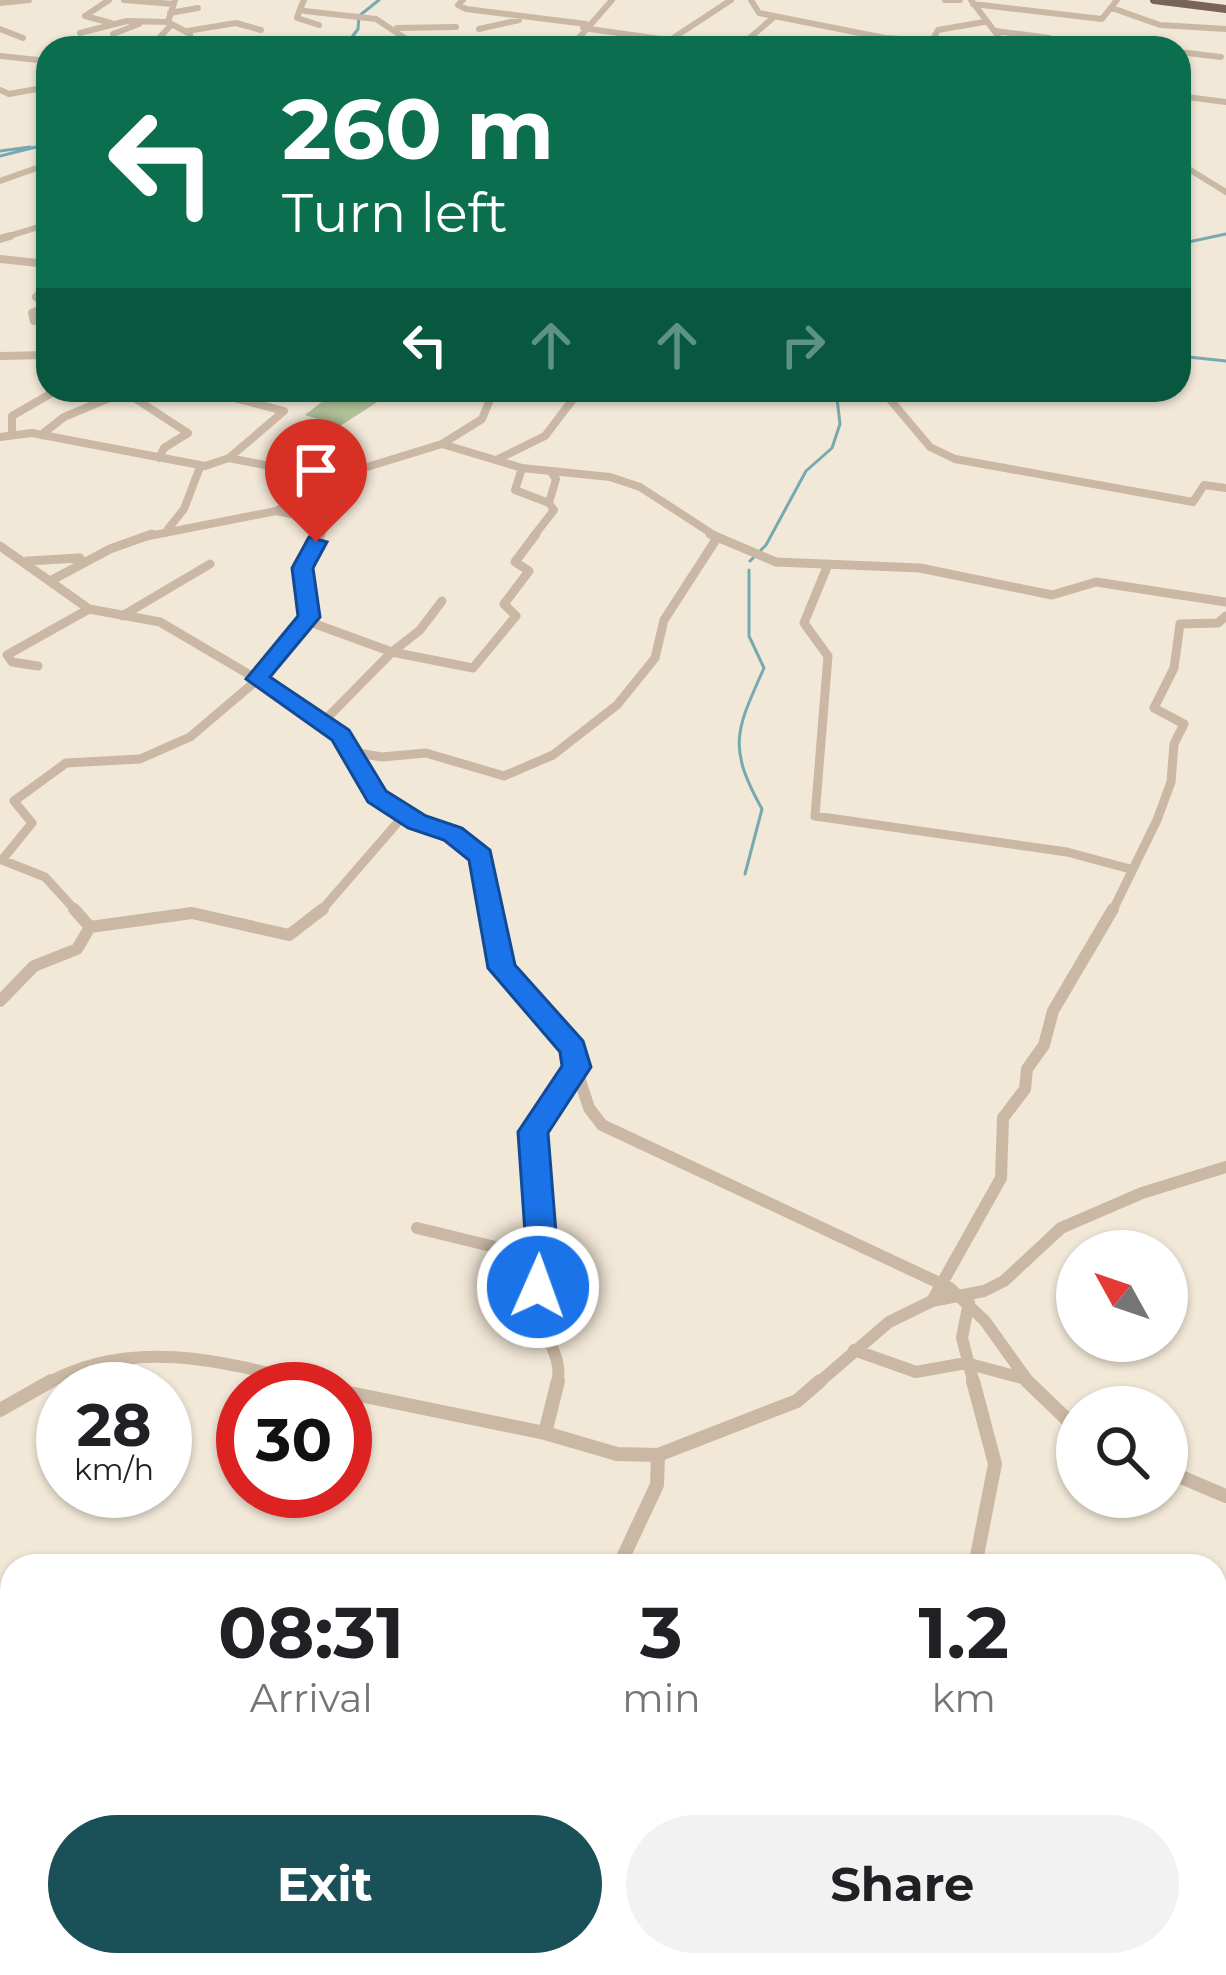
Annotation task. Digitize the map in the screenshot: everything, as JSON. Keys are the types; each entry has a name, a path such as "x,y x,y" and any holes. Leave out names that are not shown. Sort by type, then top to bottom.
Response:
{"main road":[{"path":"1154,0 1226,9"}],"street":[{"path":"0,3 29,0"},
{"path":"109,0 85,16 115,23"},
{"path":"124,0 197,8"},
{"path":"304,0 297,19 319,25"},
{"path":"463,0 458,4 463,8 644,36"},
{"path":"578,36 612,0"},
{"path":"673,36 731,0"},
{"path":"751,0 755,11 774,17 874,36"},
{"path":"945,0 960,0"},
{"path":"972,2 1102,19 1117,0"},
{"path":"972,2 999,36"},
{"path":"160,36 170,24 173,6"},
{"path":"1112,8 1161,26 1226,29"},
{"path":"300,9 374,18 403,36"},
{"path":"752,36 774,17"},
{"path":"479,29 528,18"},
{"path":"113,34 142,22"},
{"path":"80,33 115,23 142,22 187,31 236,23 261,30"},
{"path":"935,36 938,30 984,22"},
{"path":"388,26 456,27"},
{"path":"0,29 22,38"},
{"path":"187,31 189,36"},
{"path":"996,32 1031,36"},
{"path":"1191,53 1222,57"},
{"path":"0,56 36,60"},
{"path":"2,93 36,89"},
{"path":"1191,98 1226,102"},
{"path":"0,181 36,168"},
{"path":"1191,171 1226,192"},
{"path":"0,239 36,228"},
{"path":"0,259 36,261"},
{"path":"34,321 36,311"},
{"path":"0,356 36,355"},
{"path":"12,432 12,416 36,402"},
{"path":"41,435 64,417 98,402"},
{"path":"140,402 188,433 164,448 159,458"},
{"path":"0,437 12,432 41,435 200,467 230,458 284,411 250,402"},
{"path":"24,562 89,556 168,530 276,511 335,478 442,444 482,419 489,402"},
{"path":"494,460 520,453 545,436 571,402"},
{"path":"892,402 930,447 955,459 1192,502 1204,485 1226,488"},
{"path":"442,444 522,468 610,477 640,487 717,538 767,560 827,567 920,568 1052,595 1096,582 1226,602"},
{"path":"230,458 335,478"},
{"path":"168,530 184,509 200,467"},
{"path":"307,621 392,652 473,668 516,616 504,604 529,571 515,562 554,510 549,502 515,490 515,477 522,468"},
{"path":"549,502 556,483 551,472"},
{"path":"90,927 41,874 2,860 32,823 14,800 63,763 127,762 162,750 195,731 257,679 307,621 311,606 302,568 328,521 276,511"},
{"path":"352,752 382,757 426,753 503,776 553,755 609,713 651,665 664,620 717,538"},
{"path":"0,546 89,609 173,628 322,723 352,752 376,796 453,834 485,861 502,968 563,1031 589,1108 620,1137 940,1282 966,1299 1056,1417"},
{"path":"52,580 89,556"},
{"path":"119,618 210,564"},
{"path":"827,567 804,623 828,656 814,816 1067,852 1130,869"},
{"path":"322,723 420,630 442,601"},
{"path":"38,666 12,662 7,656 89,609"},
{"path":"932,1301 1001,1178 1003,1118 1025,1089 1028,1069 1044,1045 1053,1011 1104,928 1167,795 1174,744 1184,724 1154,708 1176,661 1179,626 1186,621 1218,623 1226,616"},
{"path":"90,927 192,913 295,934 379,834 405,814"},
{"path":"0,1001 34,966 77,949 90,927"},
{"path":"545,1433 561,1370 536,1310 539,1258 533,1132 577,1067"},
{"path":"372,1398 545,1433 617,1454 658,1455 797,1401 890,1322 932,1301 966,1299 1004,1281 1061,1228 1142,1193 1226,1167"},
{"path":"417,1228 539,1258"},
{"path":"966,1299 962,1329 966,1363 995,1464 977,1554"},
{"path":"854,1350 925,1373 966,1363 1024,1379"},
{"path":"0,1410 89,1363 132,1355 216,1366"},
{"path":"625,1554 657,1485 658,1455"},
{"path":"1188,1480 1226,1496"}],"green space":[{"path":"322,402 377,402 340,426 305,415"}],"waterway":[{"path":"353,36 359,16 379,0"},
{"path":"0,151 30,147"},
{"path":"0,156 36,147"},
{"path":"1191,241 1226,234"},
{"path":"1191,357 1226,361"},
{"path":"750,561 766,545 806,471 832,448 840,424 837,402"},
{"path":"745,874 762,809 744,769 739,738 764,668 749,636 749,570"}],"route":[{"path":"316,542 302,568 309,617 277,661 257,679 341,736 376,796 417,822 453,834 481,856 487,866 490,912 502,968 512,984 554,1020 573,1048 577,1067 553,1095 533,1132 541,1233 538,1287"}]}
